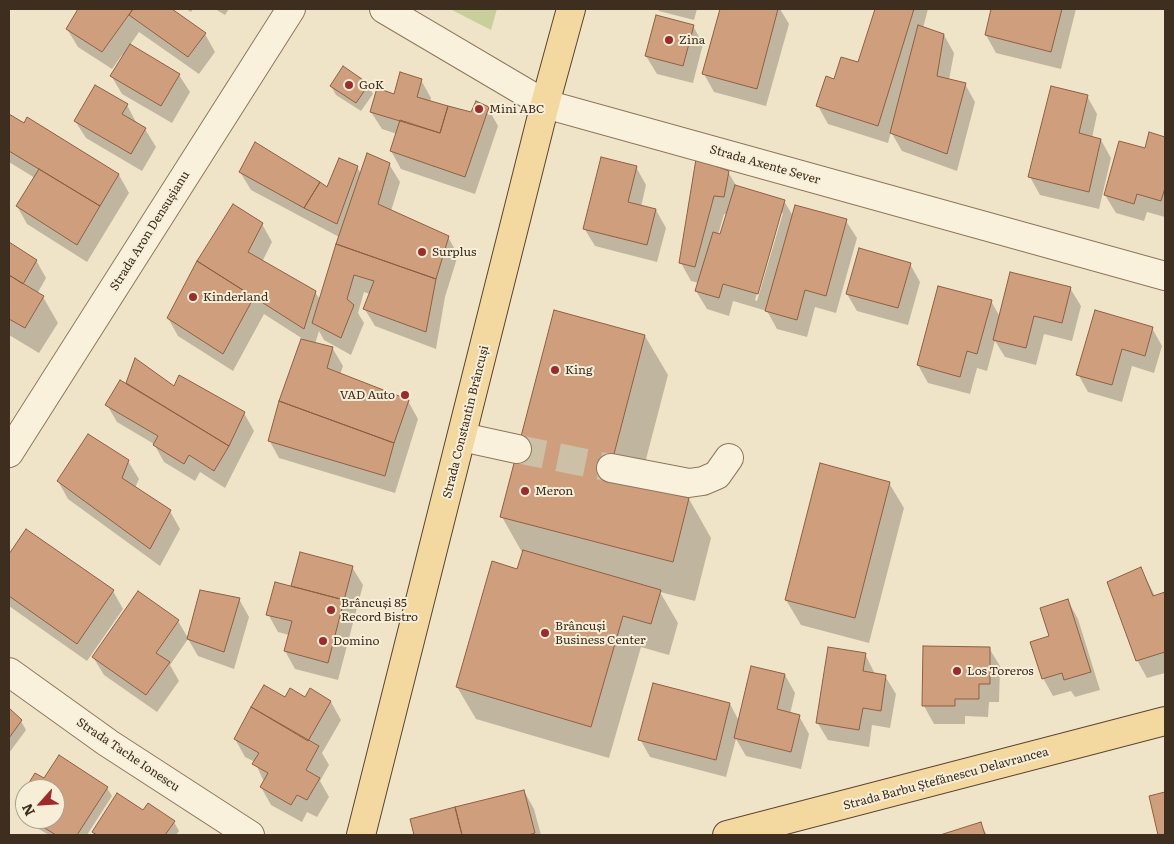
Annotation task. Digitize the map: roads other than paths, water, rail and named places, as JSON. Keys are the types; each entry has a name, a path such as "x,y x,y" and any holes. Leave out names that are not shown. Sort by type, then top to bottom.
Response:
{"main road":[{"name":"Strada Constantin Brâncuși","path":"361,835 545,104 571,9"},
{"name":"Strada Barbu Ștefănescu Delavrancea","path":"727,835 770,830 1165,722"}],"street":[{"name":"Strada Aron Densușianu","path":"9,453 291,9"},
{"name":"Strada Axente Sever","path":"384,9 545,104 1165,276"},
{"path":"462,437 517,449"},
{"path":"611,468 689,483 703,481 716,475 729,458"},
{"name":"Strada Tache Ionescu","path":"9,672 108,743 250,835"}],"tunnel":[{"path":"517,449 611,468"}],"place":[{"name":"Zina","path":"669,40"},
{"name":"GoK","path":"349,85"},
{"name":"Mini ABC","path":"479,109"},
{"name":"Surplus","path":"422,252"},
{"name":"Kinderland","path":"193,297"},
{"name":"King","path":"555,370"},
{"name":"VAD Auto","path":"405,395"},
{"name":"Meron","path":"525,491"},
{"name":"Brâncuși 85 Record Bistro","path":"331,610"},
{"name":"Brâncuși Business Center","path":"545,633"},
{"name":"Domino","path":"323,641"},
{"name":"Los Toreros","path":"957,671"}]}
